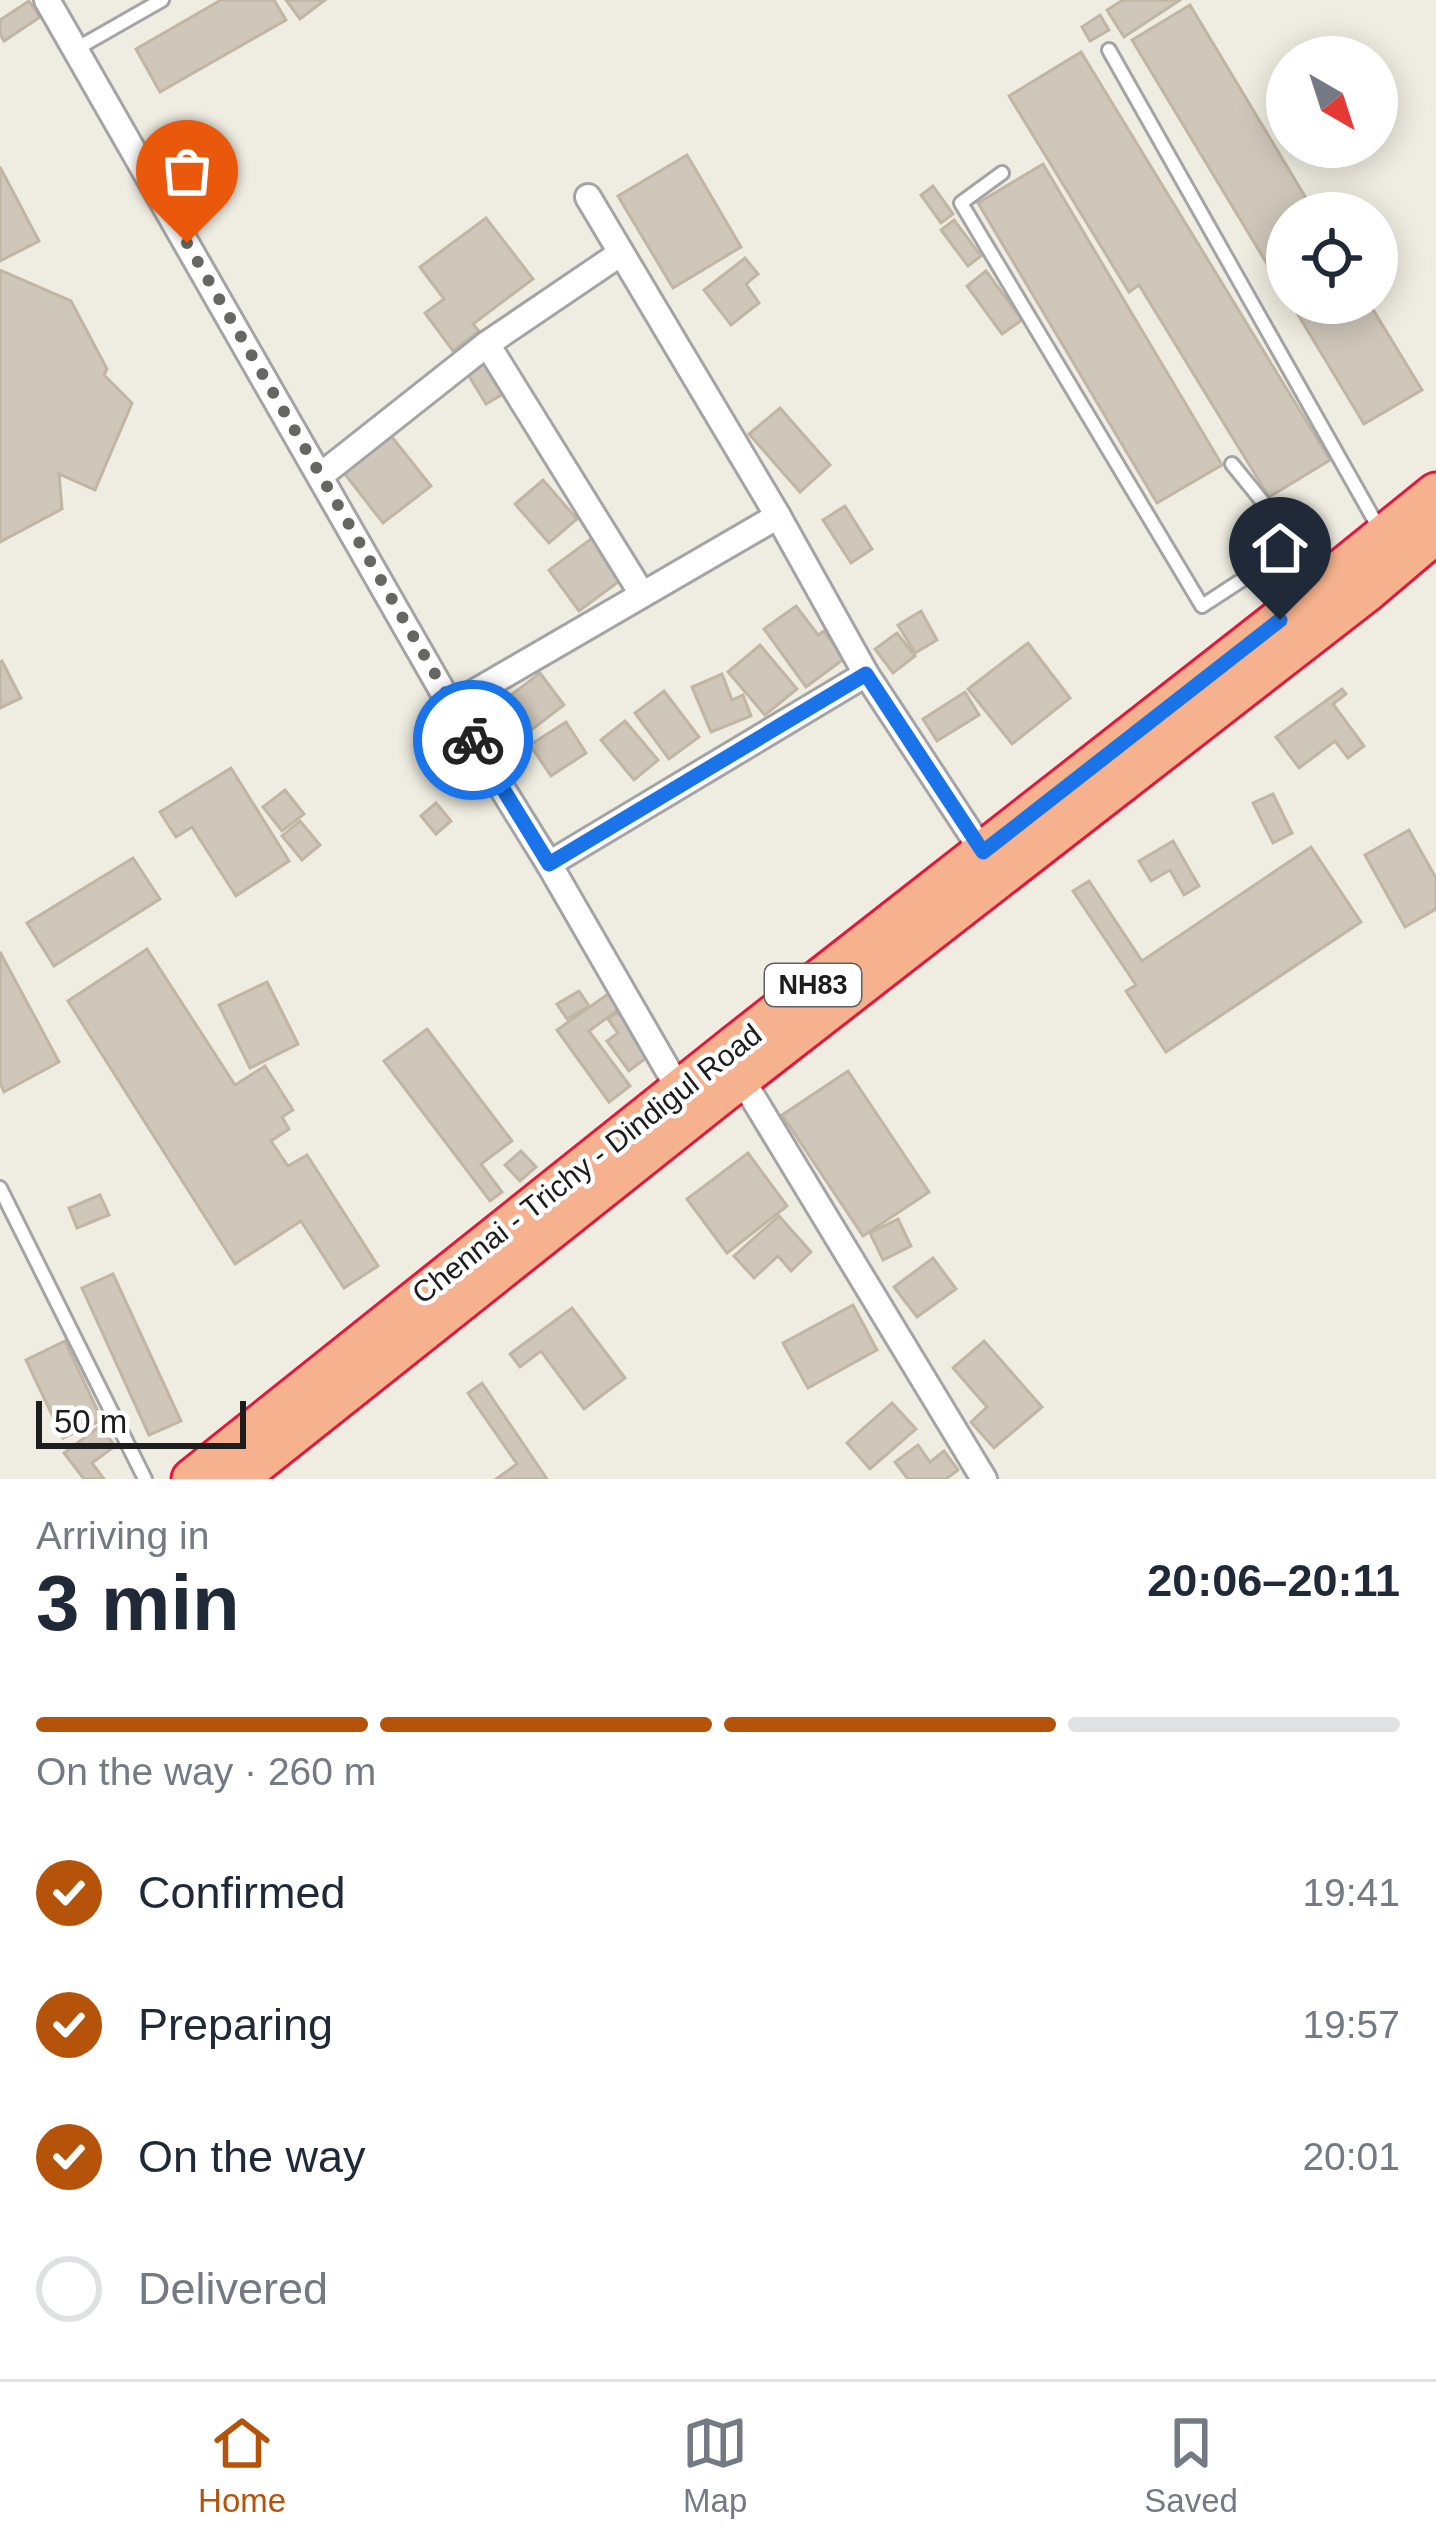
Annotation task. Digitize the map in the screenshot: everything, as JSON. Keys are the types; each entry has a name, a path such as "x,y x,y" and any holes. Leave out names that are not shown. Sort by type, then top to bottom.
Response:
{"highway":[{"name":"Chennai - Trichy - Dindigul Road","path":"192,1479 1436,494"},
{"name":"Chennai - Trichy - Dindigul Road","path":"237,1479 1436,533"}],"street":[{"path":"47,0 452,706 680,1091"},
{"path":"588,196 866,674 983,852"},
{"path":"320,476 488,344 621,253"},
{"path":"488,344 642,594"},
{"path":"452,706 778,516"},
{"path":"549,864 866,674"},
{"path":"741,1078 984,1479"}],"lane":[{"path":"76,50 162,0"},
{"path":"1109,50 1383,536"},
{"path":"1001,173 961,203 1202,606 1297,544"},
{"path":"1232,464 1328,581"},
{"path":"0,1188 145,1479"}],"building":[{"path":"221,0 274,0 286,20 160,92 136,49"},
{"path":"286,0 325,0 300,19"},
{"path":"1123,0 1180,0 1124,37 1107,10"},
{"path":"29,1 40,17 4,41 0,20"},
{"path":"1190,5 1266,131 1266,168 1288,168 1302,192 1266,192 1266,262 1132,40"},
{"path":"1100,15 1109,30 1090,41 1082,27"},
{"path":"1081,52 1330,460 1269,497 1139,285 1129,292 1009,96"},
{"path":"687,155 741,247 673,288 618,196"},
{"path":"1043,164 1222,465 1157,503 978,203"},
{"path":"0,167 39,241 0,261"},
{"path":"933,186 953,214 941,223 921,195"},
{"path":"486,218 533,279 473,324 479,331 453,351 425,313 444,299 420,267"},
{"path":"954,220 981,256 968,266 941,230"},
{"path":"745,258 758,274 746,284 759,303 731,325 704,290"},
{"path":"0,270 71,301 107,369 104,375 132,403 95,490 59,474 62,509 0,542"},
{"path":"986,271 1022,320 1002,334 967,286"},
{"path":"1304,324 1382,324 1422,390 1364,424"},
{"path":"486,361 505,393 486,404 467,373"},
{"path":"780,408 830,465 800,492 749,434"},
{"path":"388,432 431,486 383,523 341,469"},
{"path":"543,480 577,519 549,543 515,504"},
{"path":"845,506 872,549 851,563 823,520"},
{"path":"595,536 625,577 579,611 549,570"},
{"path":"796,606 818,635 824,631 844,659 806,687 764,629"},
{"path":"921,611 937,640 915,653 898,625"},
{"path":"897,633 915,656 893,673 875,649"},
{"path":"1028,643 1070,698 1012,744 968,689"},
{"path":"760,645 797,689 765,715 728,672"},
{"path":"0,662 21,698 0,708"},
{"path":"540,673 564,705 530,731 506,699"},
{"path":"722,674 732,700 743,695 751,716 711,732 692,687"},
{"path":"1342,689 1346,694 1333,704 1364,746 1348,758 1335,741 1299,768 1276,737"},
{"path":"664,691 699,737 669,759 635,713"},
{"path":"965,692 979,715 937,741 923,719"},
{"path":"625,721 658,760 634,780 601,740"},
{"path":"566,722 586,753 551,776 530,745"},
{"path":"231,768 289,861 236,896 192,827 176,837 160,812"},
{"path":"285,790 304,814 282,831 263,807"},
{"path":"1273,794 1292,833 1273,843 1253,803"},
{"path":"436,803 451,821 436,834 421,816"},
{"path":"300,821 320,845 302,860 282,836"},
{"path":"1409,830 1436,878 1436,909 1405,927 1365,855"},
{"path":"1173,841 1199,886 1184,895 1170,870 1151,881 1139,861"},
{"path":"1311,847 1361,922 1166,1052 1126,991 1136,985 1073,891 1089,881 1142,961"},
{"path":"133,858 160,899 54,966 27,923"},
{"path":"147,949 235,1085 265,1066 293,1110 282,1117 289,1129 271,1141 288,1166 307,1155 378,1266 344,1288 301,1221 235,1264 68,1001"},
{"path":"0,952 59,1062 4,1092 0,1083"},
{"path":"267,982 298,1044 250,1068 219,1005"},
{"path":"579,991 589,1006 567,1019 557,1004"},
{"path":"608,994 619,1009 589,1031 630,1086 609,1102 557,1030"},
{"path":"618,1012 650,1055 629,1071 607,1041 618,1033 608,1019"},
{"path":"427,1029 512,1141 481,1164 502,1192 490,1201 384,1061"},
{"path":"848,1071 929,1192 863,1236 782,1115"},
{"path":"521,1151 536,1167 520,1181 505,1165"},
{"path":"748,1153 787,1206 727,1253 687,1199"},
{"path":"100,1195 109,1215 77,1228 69,1208"},
{"path":"779,1216 811,1252 791,1271 778,1256 754,1278 734,1256"},
{"path":"898,1219 911,1246 883,1260 870,1233"},
{"path":"933,1258 956,1289 917,1317 894,1287"},
{"path":"113,1274 181,1421 149,1435 82,1288"},
{"path":"853,1305 877,1350 808,1388 783,1343"},
{"path":"572,1308 625,1378 584,1409 541,1351 520,1367 510,1354"},
{"path":"65,1341 102,1420 63,1438 26,1360"},
{"path":"984,1341 1042,1407 994,1448 971,1422 987,1407 953,1368"},
{"path":"482,1383 547,1479 496,1479 517,1464 468,1393"},
{"path":"892,1403 916,1429 870,1469 847,1443"},
{"path":"100,1426 115,1446 92,1463 104,1479 84,1479 64,1453"},
{"path":"918,1445 930,1462 944,1451 958,1470 946,1479 908,1479 895,1462"}],"way so far":[{"path":"187,243 473,740"}],"route":[{"path":"473,740 549,864 866,674 983,852 1280,620"}]}
